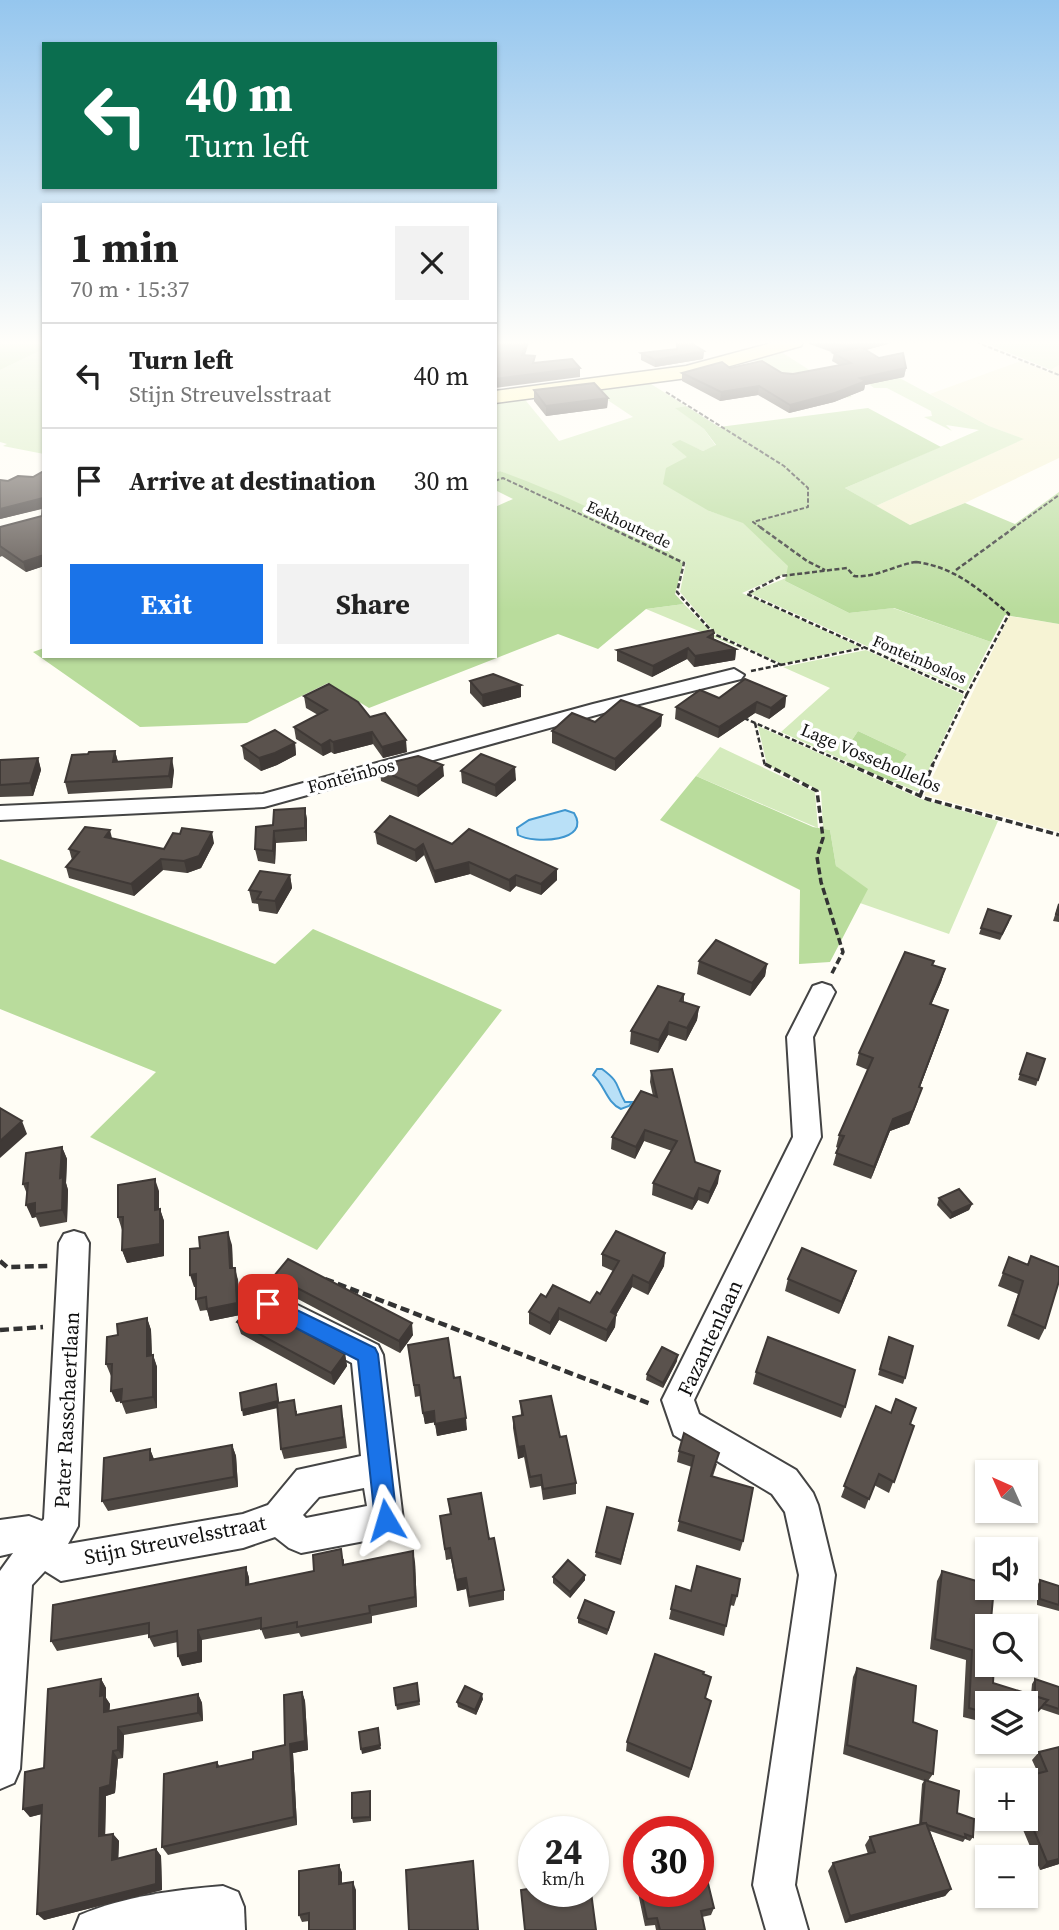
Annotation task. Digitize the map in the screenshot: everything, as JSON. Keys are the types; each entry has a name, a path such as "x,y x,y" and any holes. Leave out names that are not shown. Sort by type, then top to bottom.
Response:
{"street":[{"name":"Fonteinbos","path":"0,813 264,800 600,708 734,675"},
{"name":"Fazantenlaan","path":"787,1930 774,1885 817,1575 801,1505 784,1482 686,1424 678,1400 807,1138 800,1037 822,992"},
{"name":"Pater Rasschaertlaan","path":"0,1769 15,1578 61,1526 74,1254"},
{"name":"Stijn Streuvelsstraat","path":"268,1304 368,1354 386,1520 301,1536 279,1518"},
{"name":"Stijn Streuvelsstraat","path":"0,1538 29,1532 46,1545 61,1563 243,1531 279,1518 309,1482 379,1469"},
{"path":"95,1930 168,1913 223,1907 224,1930"}],"path":[{"path":"730,432 783,466 808,488 808,507 753,522 807,561 827,571"},
{"name":"Eekhoutrede","path":"497,480 503,478 684,563 677,592 714,634 781,665"},
{"path":"865,648 747,594 781,576 847,568 854,576 870,577 892,566 912,563 955,570 1059,495"},
{"name":"Fonteinboslos","path":"734,675 865,648 968,694 1009,614 955,570"},
{"path":"920,796 952,722 968,694"},
{"path":"743,718 755,723 765,766 817,791 823,838 817,857 821,882 842,952 822,992"},
{"name":"Lage Vossehollelos","path":"755,723 927,799 1059,835"},
{"path":"0,1261 7,1267 74,1254"},
{"path":"324,1279 684,1417"},
{"path":"0,1330 71,1325"}],"shaded area":[{"path":"1005,432 1059,432 1059,458 965,503 910,525 876,506 1023,439"},
{"path":"1009,616 1059,624 1059,832 924,795"}],"green space":[{"path":"0,432 42,432 42,454 3,446 7,444 0,442"},
{"path":"497,432 552,432 559,441 587,432 706,432 716,446 703,451 680,441 671,444 688,457 709,511 743,522 789,566 787,573 742,593 860,647 782,664 715,633 680,592 686,562 682,563 648,538 602,514 500,471 497,472"},
{"path":"706,432 913,432 941,447 845,488 910,525 965,503 1015,524 1059,492 1059,624 1005,615 991,642 894,608 849,613 785,581 788,566 743,523 709,511 663,484 666,468 687,457 671,444 680,440 703,451 716,445"},
{"path":"974,432 1005,432 1024,439 876,506 845,488"},
{"path":"497,472 544,488 596,511 667,551 683,564 675,594 684,604 646,609 598,649 558,634 497,658 497,506 513,499 497,491"},
{"path":"786,578 785,581 849,613 893,608 991,642 966,691 749,593"},
{"path":"684,604 713,634 747,651 646,609"},
{"path":"42,649 42,658 497,658 369,708 328,683 247,723 140,727 33,652"},
{"path":"866,650 964,695 918,792 891,781 900,781 897,769 907,754 858,731 848,746 855,758 854,765 781,732 830,688 783,667"},
{"path":"758,726 921,799 998,821 949,934 860,903 836,866 830,830 823,829 821,791 767,765"},
{"path":"858,731 907,754 897,769 904,779 891,781 854,765 855,758 848,746"},
{"path":"720,747 815,792 818,828 696,776"},
{"path":"696,776 813,827 830,830 836,866 868,889 830,962 799,964 800,890 660,820"},
{"path":"0,859 275,964 313,929 502,1010 317,1250 90,1137 156,1072 0,1009"}],"water":[{"path":"565,810 574,813 577,823 575,830 568,835 547,840 518,835 517,828 529,820"},
{"path":"597,1069 602,1069 612,1078 625,1102 632,1102 629,1106 621,1109 612,1102 593,1075"}],"building":[{"path":"42,472 42,498 0,509 0,480 8,481 18,476 33,477"},
{"path":"42,516 42,556 23,562 0,546 0,527"},
{"path":"713,630 714,633 708,637 736,649 695,656 688,648 653,666 617,650"},
{"path":"493,674 521,685 482,695 470,681"},
{"path":"745,679 786,696 771,708 757,702 719,727 676,707 700,690 719,698"},
{"path":"329,684 358,702 370,717 385,713 406,740 382,747 372,732 333,742 330,740 321,745 294,727 327,710 304,696"},
{"path":"621,700 662,715 615,759 552,731 572,713 595,722"},
{"path":"275,730 295,743 259,758 242,746"},
{"path":"115,751 113,762 172,758 169,776 65,782 72,755"},
{"path":"481,754 515,767 495,785 461,771"},
{"path":"418,756 443,765 417,786 380,770 395,766 393,762"},
{"path":"38,758 30,783 0,785 0,760"},
{"path":"305,808 305,828 274,831 273,851 255,849 256,827 273,825 274,810"},
{"path":"390,816 452,844 469,829 557,869 541,884 516,875 509,880 469,862 434,871 423,844 415,850 375,832"},
{"path":"85,827 110,830 105,837 164,849 173,833 180,834 182,828 212,832 199,856 184,861 161,859 131,884 66,867 79,852 69,849"},
{"path":"260,871 290,875 275,901 257,899 261,892 249,890"},
{"path":"988,909 1011,916 1002,934 981,928"},
{"path":"716,940 767,964 752,983 699,961"},
{"path":"905,952 934,961 932,965 945,969 930,1004 948,1010 919,1087 922,1088 913,1111 893,1119 874,1167 836,1153 844,1136 839,1135 873,1058 859,1053"},
{"path":"658,986 684,994 680,1001 699,1007 687,1028 669,1022 659,1040 631,1031"},
{"path":"1027,1053 1045,1059 1038,1080 1020,1074"},
{"path":"672,1069 695,1162 720,1171 710,1192 699,1188 694,1199 653,1183 677,1141 645,1130 636,1147 612,1137 641,1091 657,1097 651,1071"},
{"path":"0,1108 22,1121 0,1141"},
{"path":"62,1147 62,1210 35,1214 35,1203 26,1205 28,1183 23,1184 26,1153"},
{"path":"155,1179 155,1210 160,1209 160,1244 122,1250 123,1217 118,1217 118,1185"},
{"path":"959,1189 972,1204 952,1213 939,1198"},
{"path":"616,1231 665,1253 649,1283 633,1275 611,1312 616,1315 607,1330 559,1308 550,1323 529,1312 541,1294 546,1297 553,1285 590,1303 597,1292 600,1294 619,1261 602,1254"},
{"path":"228,1232 230,1268 235,1268 237,1303 207,1309 206,1297 196,1299 196,1274 190,1275 190,1249 200,1248 199,1237"},
{"path":"802,1248 856,1271 842,1302 788,1279"},
{"path":"1031,1256 1059,1267 1059,1281 1045,1328 1013,1314 1023,1281 1003,1273 1009,1257 1028,1265"},
{"path":"288,1259 412,1323 399,1341 274,1276"},
{"path":"252,1304 345,1354 331,1373 237,1322"},
{"path":"147,1318 147,1356 153,1355 153,1397 121,1402 122,1389 111,1391 112,1364 106,1364 107,1337 118,1335 117,1324"},
{"path":"768,1337 855,1370 845,1407 756,1372"},
{"path":"889,1337 913,1346 905,1378 880,1369"},
{"path":"448,1338 454,1378 460,1377 466,1418 435,1424 434,1411 423,1413 419,1385 414,1385 408,1345"},
{"path":"662,1347 678,1355 663,1383 647,1374"},
{"path":"276,1384 278,1401 242,1410 240,1393"},
{"path":"551,1396 560,1437 566,1436 576,1483 543,1489 541,1475 530,1477 524,1446 518,1447 513,1417 523,1415 520,1401"},
{"path":"896,1399 916,1408 910,1424 914,1426 894,1482 879,1474 869,1499 844,1486 876,1406 891,1413"},
{"path":"294,1400 296,1415 341,1406 344,1437 281,1449 277,1403"},
{"path":"684,1433 719,1453 711,1476 753,1488 743,1541 679,1521 694,1456 679,1451"},
{"path":"232,1445 234,1477 102,1501 104,1458 150,1449 150,1460"},
{"path":"481,1493 489,1539 494,1538 504,1590 469,1597 466,1578 456,1580 450,1548 445,1549 440,1516 451,1514 448,1499"},
{"path":"607,1507 633,1514 621,1560 596,1552"},
{"path":"341,1549 343,1565 413,1551 415,1597 369,1606 370,1613 297,1627 297,1622 261,1629 261,1618 198,1630 198,1652 178,1656 177,1631 149,1637 149,1623 51,1641 53,1605 246,1567 246,1585 314,1571 313,1555"},
{"path":"568,1560 585,1575 570,1592 553,1577"},
{"path":"697,1566 740,1579 737,1596 732,1595 726,1626 671,1609 676,1586 691,1591"},
{"path":"942,1571 975,1581 975,1600 993,1600 992,1614 975,1614 975,1677 993,1677 993,1683 1019,1691 975,1691 975,1710 969,1708 972,1650 935,1639"},
{"path":"1040,1580 1059,1586 1059,1605 1040,1599"},
{"path":"585,1600 614,1612 608,1630 578,1618"},
{"path":"655,1654 711,1677 705,1698 711,1701 691,1769 627,1742"},
{"path":"857,1668 916,1686 913,1722 937,1731 933,1774 847,1745"},
{"path":"101,1679 100,1696 104,1695 104,1712 198,1694 198,1713 118,1727 118,1750 113,1751 110,1785 100,1788 99,1836 113,1834 112,1860 156,1849 156,1884 37,1914 42,1805 23,1809 25,1772 44,1768 48,1689"},
{"path":"1035,1679 1059,1687 1059,1709 1044,1704 1048,1700 1038,1697 1038,1691 1035,1691"},
{"path":"417,1683 419,1701 396,1705 394,1688"},
{"path":"465,1686 482,1694 475,1710 457,1702"},
{"path":"302,1692 305,1741 290,1744 294,1817 162,1847 164,1774 217,1762 217,1767 253,1759 253,1752 285,1745 284,1695"},
{"path":"1038,1697 1048,1700 1038,1711"},
{"path":"378,1728 380,1745 361,1749 359,1732"},
{"path":"1059,1747 1059,1859 1047,1862 1034,1831 1038,1831 1038,1773 1047,1771 1039,1752"},
{"path":"925,1780 959,1791 957,1813 974,1819 973,1837 965,1834 966,1838 921,1823"},
{"path":"370,1791 370,1817 352,1818 352,1793"},
{"path":"926,1823 951,1889 850,1916 833,1863 875,1852 870,1837"},
{"path":"473,1861 478,1930 409,1930 406,1870"},
{"path":"339,1865 339,1884 353,1882 354,1930 309,1930 309,1913 299,1915 299,1871"},
{"path":"523,1907 593,1907 596,1930 525,1930"},
{"path":"644,1907 714,1908 701,1911 705,1930 660,1930 657,1918 647,1919"}],"route":[{"path":"268,1304 368,1354 386,1520"}]}
